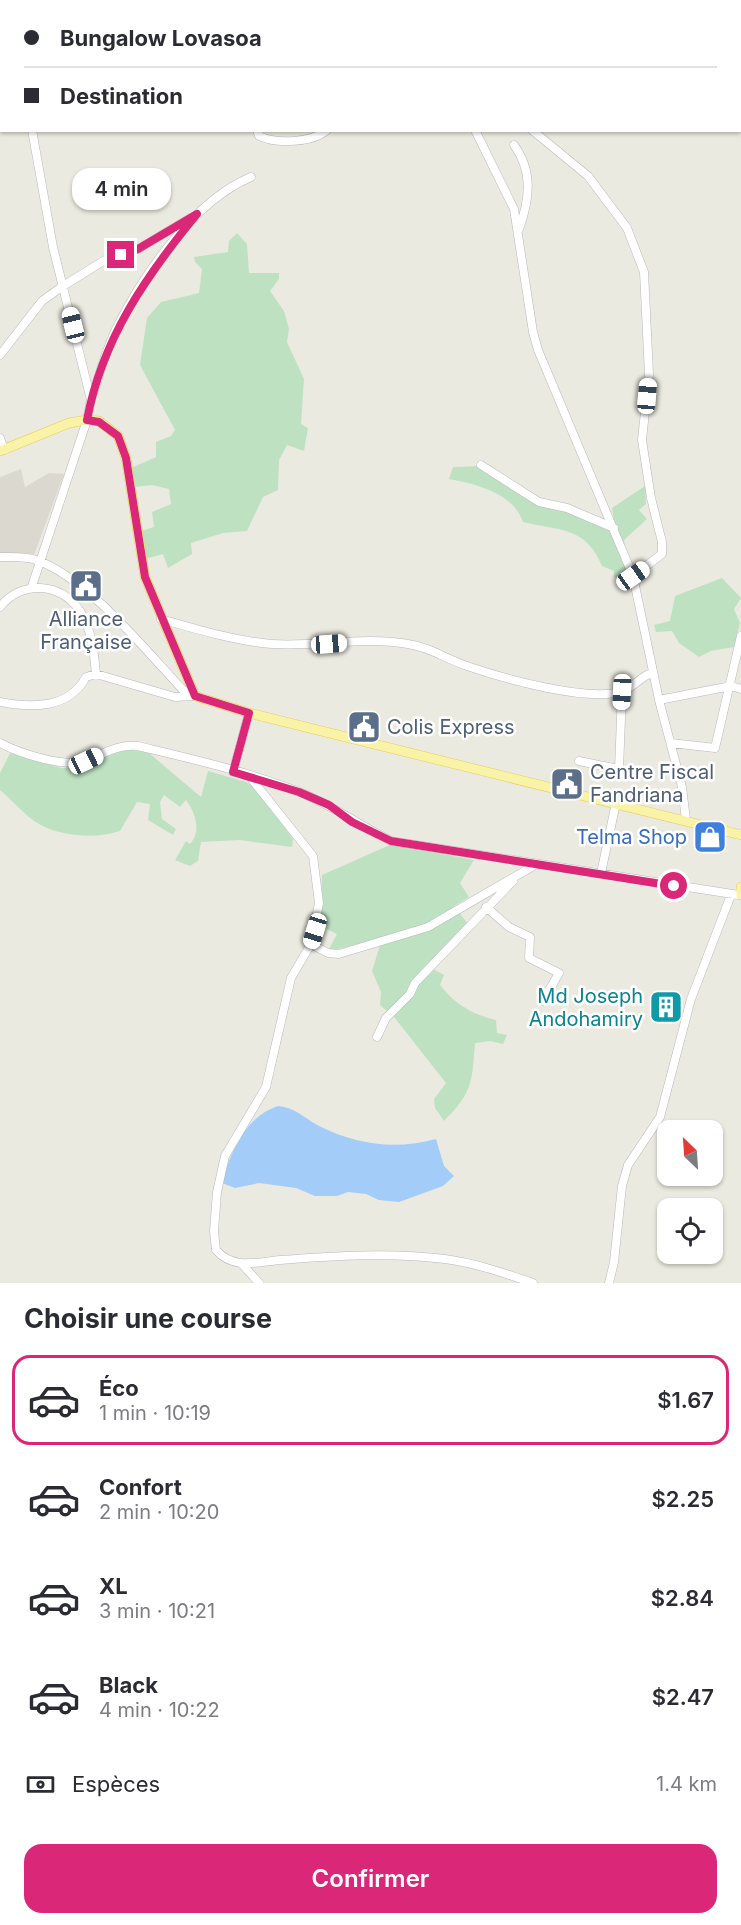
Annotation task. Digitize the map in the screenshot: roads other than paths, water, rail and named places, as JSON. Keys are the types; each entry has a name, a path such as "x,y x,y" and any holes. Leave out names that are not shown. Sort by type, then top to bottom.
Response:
{"main road":[{"path":"2,451 69,423 87,420 99,422 118,436 126,458 145,577 195,696 249,713 741,835"}],"street":[{"path":"32,132 40,181 91,400"},
{"path":"258,132 259,136 267,140 318,138 325,132"},
{"path":"476,132 506,189 519,230"},
{"path":"534,132 588,176 627,228 644,272 649,374 642,440 651,498 662,542 662,554 633,576"},
{"path":"514,145 524,158 528,176 519,230 519,253 532,332 633,576 659,700 682,787 686,820"},
{"path":"0,355 42,301 63,286 105,260 138,249 197,214 236,183 251,177"},
{"path":"32,586 38,561 87,420 91,400 122,318 160,259 197,214"},
{"path":"0,438 2,451"},
{"path":"481,465 539,502 567,508 614,528"},
{"path":"0,557 26,557 62,574 102,605 184,691 195,696"},
{"path":"2,601 32,586 67,598 79,609 94,647 96,674"},
{"path":"161,619 270,644 382,640 409,644 433,649 465,666 550,689 591,693 622,692 647,674 653,673"},
{"path":"671,743 715,748 741,636"},
{"path":"0,702 19,706 42,705 63,700 80,688 86,677 96,674 175,697 195,696"},
{"path":"659,700 731,686 741,689"},
{"path":"579,761 619,769 622,692"},
{"path":"233,772 249,713"},
{"path":"0,743 67,764 86,761 122,745 138,746 299,792 329,805 352,822 391,841 535,865 738,893 691,999 660,1117 636,1150 625,1176 609,1283"},
{"path":"250,777 309,848 316,864 319,903 311,944 291,978 266,1087 225,1156 219,1179 214,1244 220,1256 242,1264 281,1260 423,1257 494,1270 533,1283"},
{"path":"601,873 616,803"},
{"path":"311,944 328,953 339,954 410,934 428,927 535,865"},
{"path":"377,1037 386,1018 410,994 415,983 518,876"},
{"path":"486,907 509,927 530,937 528,958 560,973 543,1001"},
{"path":"242,1264 260,1283"}],"water":[{"path":"278,1106 295,1111 333,1132 362,1141 391,1145 436,1139 444,1166 454,1176 443,1186 399,1202 379,1200 366,1194 348,1192 337,1196 315,1196 296,1188 259,1183 235,1188 222,1183 235,1147 248,1127 266,1111"}],"place":[{"name":"Alliance Française","path":"86,586"},
{"name":"Colis Express","path":"364,727"},
{"name":"Centre Fiscal Fandriana","path":"567,784"},
{"name":"Telma Shop","path":"710,837"},
{"name":"Md Joseph Andohamiry","path":"666,1007"}]}
